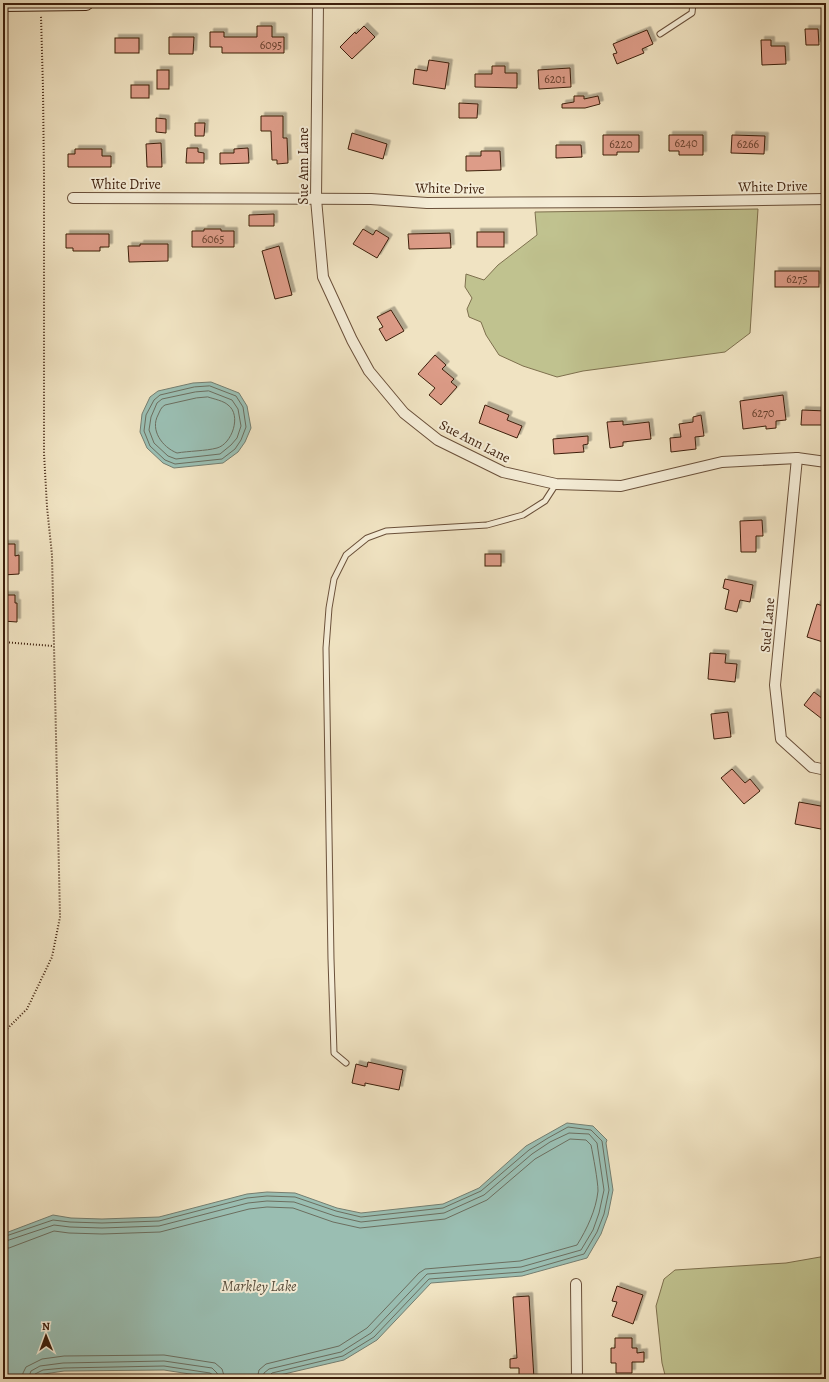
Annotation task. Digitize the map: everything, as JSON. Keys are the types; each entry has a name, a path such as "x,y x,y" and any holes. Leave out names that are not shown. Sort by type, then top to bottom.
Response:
{"street":[{"path":"3,4 86,3"},
{"name":"Sue Ann Lane","path":"318,3 316,199 323,277 352,340 369,371 404,413 438,440 502,472 556,484 621,486 722,462 797,458 826,462"},
{"name":"White Drive","path":"73,198 371,199 443,202 826,199"},
{"name":"Suel Lane","path":"797,458 775,685 781,739 812,767 826,770"},
{"path":"576,1284 577,1379"}],"lane":[{"path":"660,34 692,13 693,3"},
{"path":"346,1063 334,1053 331,959 326,648 329,608 334,579 346,554 367,538 386,531 487,525 523,515 545,501 556,484"}],"path":[{"path":"3,1033 27,1009 30,1003 52,957 60,917 52,555 47,507 44,453 44,176 40,4"},
{"path":"3,642 53,646"}],"green space":[{"path":"758,209 750,333 725,352 583,371 557,377 523,366 499,355 486,335 481,322 469,317 467,309 472,298 465,287 466,274 484,280 498,265 537,235 535,212"},
{"path":"826,1256 826,1379 666,1379 662,1363 656,1306 664,1279 675,1270 786,1263"}],"water":[{"path":"211,382 239,393 247,406 251,428 245,442 238,452 223,463 174,468 163,463 147,448 140,432 142,414 150,397 158,391 193,383"},
{"name":"Markley Lake","path":"567,1123 593,1126 607,1140 606,1143 613,1190 608,1215 601,1234 587,1258 522,1276 431,1283 377,1340 344,1360 267,1378 222,1379 164,1370 64,1371 44,1374 34,1379 3,1379 3,1234 53,1215 71,1218 102,1219 159,1217 247,1194 267,1192 295,1193 337,1208 361,1213 443,1204 479,1188 526,1146"}],"building":[{"path":"257,26 272,26 272,37 284,37 284,53 222,53 222,47 210,47 210,32 224,32 224,37 257,37"},
{"path":"364,26 375,37 352,59 340,47 355,32 356,34"},
{"path":"805,29 818,29 819,45 806,45"},
{"path":"647,30 653,44 642,49 644,53 617,64 613,54 617,53 613,44"},
{"path":"169,37 194,37 193,54 169,54"},
{"path":"115,38 139,38 139,53 115,53"},
{"path":"761,40 771,40 771,46 785,46 786,64 762,65"},
{"path":"429,60 449,63 445,89 413,84 415,69 427,71"},
{"path":"492,66 505,66 505,73 517,73 517,88 475,87 475,74 492,74"},
{"path":"570,68 571,87 539,89 538,70"},
{"path":"157,70 169,70 169,89 157,89"},
{"path":"131,85 149,85 149,98 131,98"},
{"path":"574,96 584,96 584,99 598,96 600,104 585,108 562,108 562,104 574,102"},
{"path":"459,103 478,104 477,118 459,118"},
{"path":"261,116 283,116 283,138 287,138 288,163 277,164 277,160 272,160 271,131 261,131"},
{"path":"156,118 166,119 166,133 156,132"},
{"path":"195,123 205,123 204,136 195,136"},
{"path":"352,133 387,144 383,159 348,149"},
{"path":"603,135 639,135 639,152 617,152 617,155 603,155"},
{"path":"669,135 703,135 703,155 679,155 679,151 669,151"},
{"path":"732,135 765,136 764,154 731,153"},
{"path":"161,143 162,167 147,167 146,144"},
{"path":"556,145 581,145 582,157 556,158"},
{"path":"187,148 198,148 198,152 204,153 204,163 186,163"},
{"path":"248,148 249,163 220,164 220,153 234,153 234,149"},
{"path":"75,149 102,149 102,156 111,156 111,167 68,167 68,154 75,154"},
{"path":"481,151 500,151 501,170 466,171 466,156 481,156"},
{"path":"274,214 274,226 249,226 249,215"},
{"path":"204,229 234,231 234,247 192,247 192,231 204,231"},
{"path":"363,229 373,235 376,230 389,238 377,258 353,244"},
{"path":"477,232 504,232 504,247 477,247"},
{"path":"450,233 451,248 409,249 408,234"},
{"path":"66,234 109,234 109,247 100,247 100,251 73,251 73,248 66,248"},
{"path":"140,244 168,244 168,261 129,262 128,246 140,246"},
{"path":"279,246 292,295 275,299 262,251"},
{"path":"775,271 819,271 819,287 775,287"},
{"path":"391,310 404,331 386,341 379,329 383,327 377,317"},
{"path":"435,355 446,365 442,369 454,379 451,382 457,387 441,405 429,395 435,388 418,374"},
{"path":"783,395 786,420 776,421 776,428 766,429 766,426 743,429 740,401"},
{"path":"485,405 509,415 507,420 522,426 517,438 479,423"},
{"path":"802,410 826,411 826,425 801,425"},
{"path":"701,415 704,436 695,437 696,449 671,452 670,438 681,437 679,424 693,422 693,417"},
{"path":"623,421 623,425 649,422 651,439 623,442 623,446 610,448 607,422"},
{"path":"588,436 588,444 583,445 584,452 554,454 553,439"},
{"path":"762,520 763,536 756,536 756,552 741,552 740,521"},
{"path":"3,544 15,544 15,556 19,555 19,574 3,575"},
{"path":"485,554 501,554 501,566 485,566"},
{"path":"725,579 753,585 750,602 740,600 737,612 725,609 729,590 723,588"},
{"path":"3,595 15,595 15,603 17,603 17,622 3,621"},
{"path":"817,604 826,607 826,631 823,642 807,637"},
{"path":"710,653 726,654 725,663 737,664 735,682 708,679"},
{"path":"814,692 826,701 826,722 804,705"},
{"path":"728,712 731,737 714,739 711,714"},
{"path":"732,769 745,783 750,779 760,791 744,804 721,778"},
{"path":"799,802 826,807 826,830 795,824"},
{"path":"368,1062 403,1070 399,1090 365,1083 365,1086 352,1083 356,1064 367,1067"},
{"path":"617,1286 643,1295 633,1324 612,1316 617,1302 612,1301"},
{"path":"529,1296 534,1379 519,1379 519,1368 510,1368 510,1359 517,1358 513,1297"},
{"path":"615,1338 632,1338 632,1348 637,1348 637,1353 644,1352 644,1362 632,1362 632,1373 616,1373 616,1363 611,1363 611,1348 615,1348"}]}
